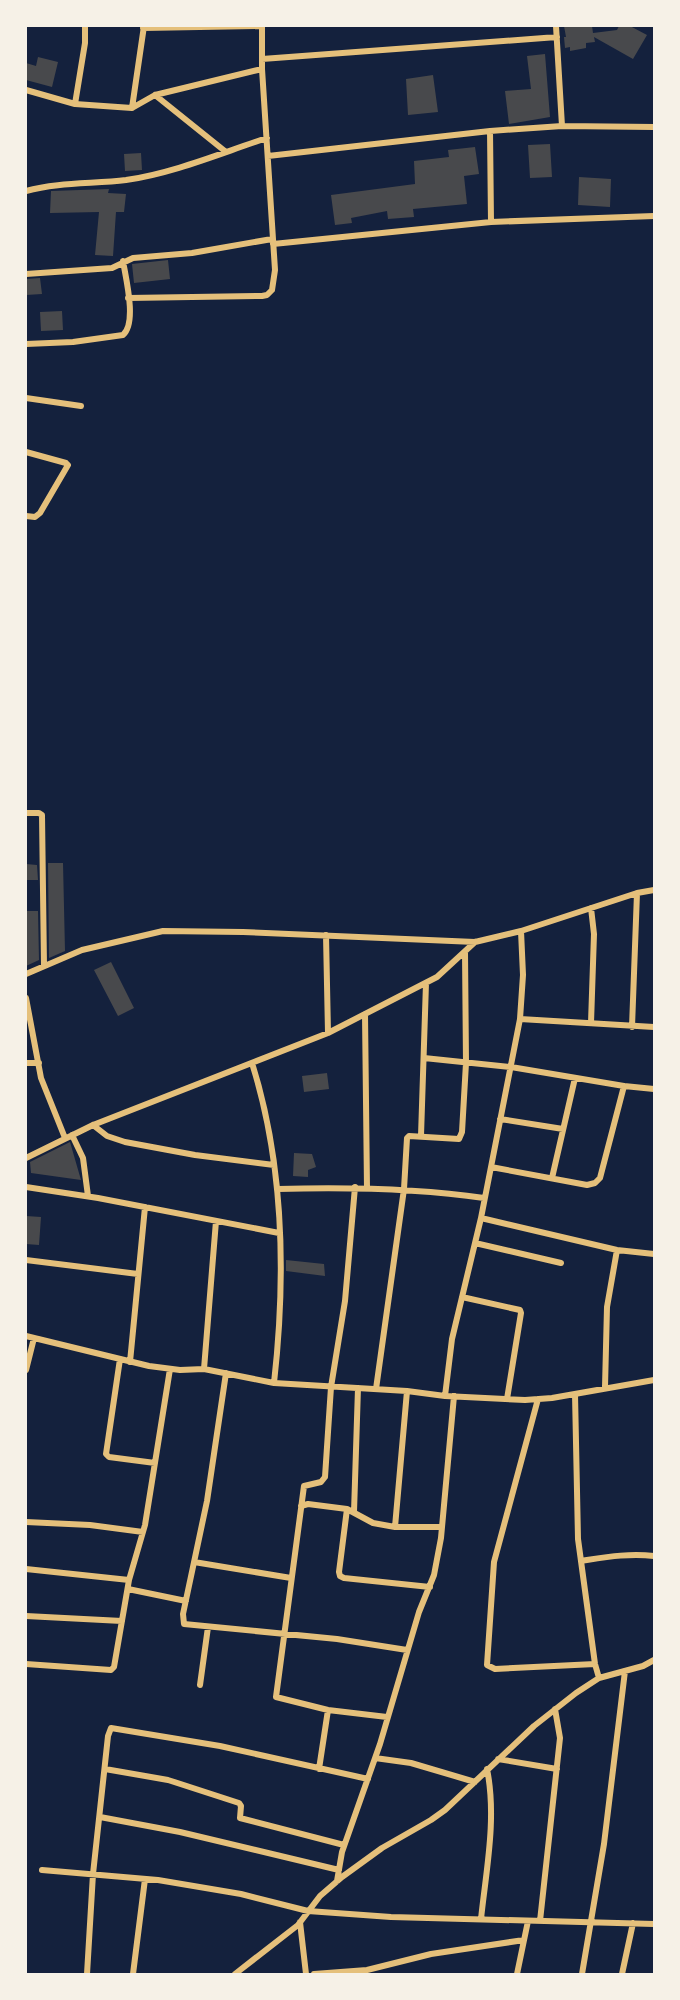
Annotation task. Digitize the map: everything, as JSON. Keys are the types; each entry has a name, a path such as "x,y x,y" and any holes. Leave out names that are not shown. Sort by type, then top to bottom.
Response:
{"street":[{"path":"75,104 85,43 85,26"},
{"path":"128,298 267,295 272,290 273,242 262,69 262,26 143,26 132,108"},
{"path":"556,26 562,126"},
{"path":"262,59 557,37"},
{"path":"26,90 75,104 132,108 155,95 262,69"},
{"path":"155,95 226,152"},
{"path":"268,156 490,131 562,126 654,127"},
{"path":"490,131 491,222"},
{"path":"26,191 43,186 128,180 201,162 267,138"},
{"path":"26,274 112,268 133,258 273,242 491,222 654,216"},
{"path":"26,344 73,342 123,335 128,331 131,320 123,261"},
{"path":"26,398 81,406"},
{"path":"26,452 68,465 40,513 35,517 26,516"},
{"path":"26,813 42,815 45,966"},
{"path":"26,974 82,950 163,932 243,932 475,942 521,931 637,893 654,890"},
{"path":"632,1027 637,893"},
{"path":"591,908 594,934 591,1023"},
{"path":"445,1396 452,1339 481,1218 520,1019 523,975 521,931"},
{"path":"326,935 328,1033"},
{"path":"26,1158 93,1125 328,1033 437,977 475,942"},
{"path":"376,1389 404,1189 405,1143 409,1136 459,1139 462,1132 466,1062 465,952"},
{"path":"421,1136 426,983"},
{"path":"26,998 44,1086 69,1137 83,1158 88,1196"},
{"path":"365,1014 367,1188"},
{"path":"520,1019 654,1027"},
{"path":"424,1058 511,1067 654,1089"},
{"path":"26,1063 39,1063"},
{"path":"252,1063 264,1106 278,1189 281,1299 274,1383"},
{"path":"552,1178 575,1078"},
{"path":"491,1167 586,1185 595,1183 600,1178 624,1086"},
{"path":"500,1119 563,1130"},
{"path":"93,1125 107,1136 124,1142 195,1155 274,1164"},
{"path":"26,1187 88,1196 279,1233"},
{"path":"356,1187 345,1301 331,1387 325,1477 321,1482 304,1486 277,1699 328,1710 387,1717"},
{"path":"278,1189 356,1187 404,1189 484,1198"},
{"path":"130,1362 145,1207"},
{"path":"481,1218 617,1250 654,1254"},
{"path":"204,1369 216,1221"},
{"path":"475,1243 561,1263"},
{"path":"605,1387 607,1307 617,1250"},
{"path":"26,1260 138,1274"},
{"path":"462,1297 520,1310 507,1399"},
{"path":"26,1336 130,1362 170,1369 204,1369 274,1383 407,1391 445,1396 538,1399 654,1380"},
{"path":"26,1370 34,1338"},
{"path":"120,1359 106,1454 109,1457 155,1463"},
{"path":"26,1664 111,1670 116,1664 129,1580 143,1532 170,1369"},
{"path":"226,1373 207,1502 183,1614 184,1624 337,1639 407,1650"},
{"path":"354,1512 358,1388"},
{"path":"395,1527 407,1391"},
{"path":"575,1394 578,1539 595,1665 599,1678"},
{"path":"337,1882 345,1845 375,1758 407,1650 434,1575 442,1527 454,1396"},
{"path":"538,1399 494,1562 491,1578 487,1665 495,1669 595,1665"},
{"path":"301,1506 308,1504 347,1509 373,1523 395,1527 442,1527"},
{"path":"347,1509 340,1576 430,1587"},
{"path":"26,1522 90,1525 143,1532"},
{"path":"581,1561 623,1554 654,1556"},
{"path":"194,1562 291,1578"},
{"path":"26,1569 129,1580"},
{"path":"128,1589 186,1601"},
{"path":"26,1616 122,1621"},
{"path":"200,1685 208,1627"},
{"path":"235,1974 300,1922 320,1896 337,1882 382,1848 431,1820 555,1709 599,1678 654,1660"},
{"path":"582,1974 603,1844 625,1671"},
{"path":"540,1921 560,1738 555,1709"},
{"path":"319,1769 328,1710"},
{"path":"87,1974 93,1874 108,1736 111,1728 220,1746 368,1779"},
{"path":"375,1758 411,1763 475,1782"},
{"path":"498,1759 557,1769"},
{"path":"105,1769 182,1784 239,1803 240,1818 345,1845"},
{"path":"481,1919 491,1821 490,1782 487,1769"},
{"path":"100,1817 180,1832 339,1870"},
{"path":"42,1870 145,1879 241,1894 308,1911 391,1917 654,1924"},
{"path":"134,1974 145,1879"},
{"path":"517,1974 528,1920"},
{"path":"300,1922 306,1974"},
{"path":"622,1974 633,1923"},
{"path":"314,1974 367,1972 431,1954 524,1940"}],"building":[{"path":"564,26 592,26 593,33 617,30 619,26 630,26 647,35 633,59 594,37 595,42 586,43 586,48 570,51 570,47 565,48"},
{"path":"545,54 550,117 509,124 505,91 531,89 527,56"},
{"path":"38,57 58,62 52,87 26,80 26,63 36,66"},
{"path":"433,75 438,112 408,115 406,79"},
{"path":"550,144 552,177 530,178 528,145"},
{"path":"475,147 479,174 464,176 467,204 413,209 414,217 388,219 387,211 351,218 352,223 335,225 331,195 415,184 414,161 449,157 448,150"},
{"path":"141,153 142,170 125,171 124,154"},
{"path":"579,177 611,179 610,207 578,205"},
{"path":"109,189 108,193 126,194 124,212 116,212 113,256 95,255 99,212 50,213 51,191"},
{"path":"168,260 170,279 134,283 132,264"},
{"path":"40,278 42,294 26,295 26,279"},
{"path":"62,311 63,330 41,331 40,312"},
{"path":"48,863 63,863 65,951 49,958"},
{"path":"26,864 37,865 38,880 26,880"},
{"path":"26,911 38,911 39,960 26,966"},
{"path":"111,962 134,1008 118,1016 94,970"},
{"path":"327,1073 329,1089 304,1092 302,1076"},
{"path":"70,1142 81,1180 31,1173 30,1162"},
{"path":"294,1153 312,1154 316,1167 308,1170 308,1177 293,1176"},
{"path":"26,1216 41,1217 39,1245 26,1244"},
{"path":"286,1260 324,1264 325,1276 286,1271"}]}
